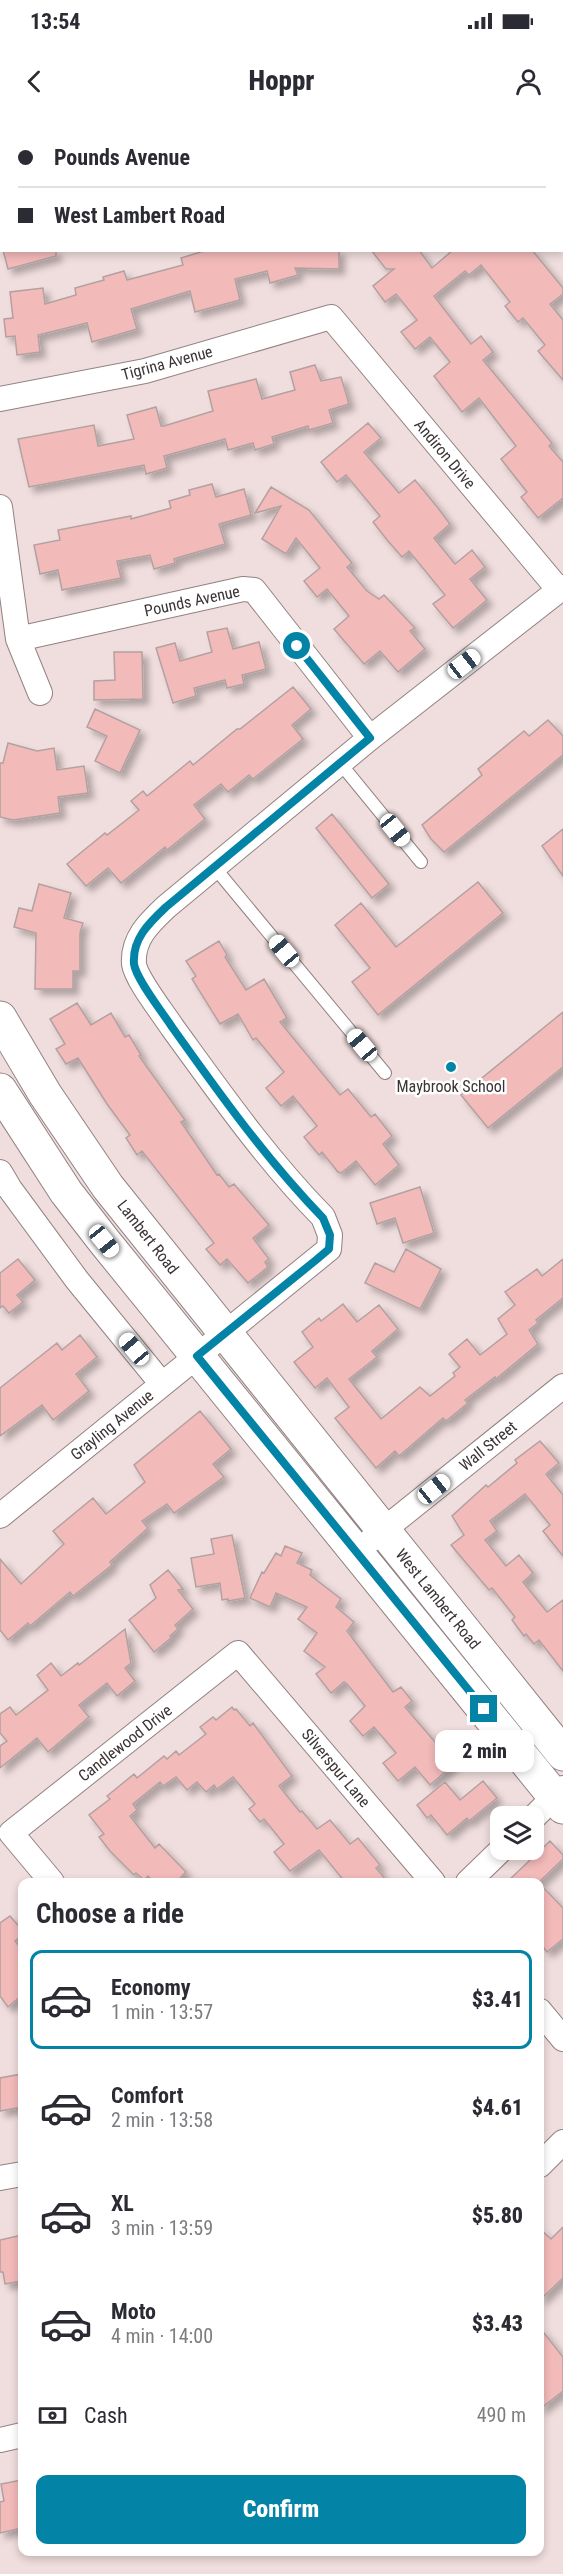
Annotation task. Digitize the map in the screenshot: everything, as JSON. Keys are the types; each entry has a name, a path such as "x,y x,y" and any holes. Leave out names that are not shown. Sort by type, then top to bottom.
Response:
{"main road":[{"name":"Lambert Road","path":"1,1021 45,1094 108,1187 314,1444"},
{"path":"0,1090 66,1192 197,1356"},
{"name":"West Lambert Road","path":"197,1356 357,1551 554,1802"},
{"name":"West Lambert Road","path":"314,1444 563,1754"}],"street":[{"name":"Tigrina Avenue","path":"0,399 146,371 331,317"},
{"name":"Andiron Drive","path":"331,317 561,588"},
{"path":"0,507 18,639 40,693"},
{"path":"215,868 370,738 561,588"},
{"name":"Pounds Avenue","path":"18,639 243,589 254,590 370,738"},
{"name":"Grayling Avenue","path":"0,1516 329,1249 330,1235 323,1218 242,1125 152,998 134,967 135,945 148,925 166,907 215,868"},
{"path":"3,1186 162,1384"},
{"name":"Wall Street","path":"357,1551 561,1392"},
{"name":"Candlewood Drive","path":"49,1878 11,1833 238,1653"},
{"name":"Silverspur Lane","path":"238,1653 430,1878"},
{"path":"472,1878 491,1860"},
{"path":"544,2016 563,2038"},
{"path":"544,2161 563,2142"},
{"path":"0,2178 18,2175"},
{"path":"0,2440 18,2436"}],"lane":[{"path":"340,763 421,862"},
{"path":"215,868 385,1073"}],"building":[{"path":"4,252 56,252 56,256 8,269"},
{"path":"200,252 339,252 339,269 295,268 298,275 270,283 267,271 235,279 240,300 195,312 190,291 131,309 137,329 92,342 87,323 38,335 40,352 17,355 15,336 6,337 4,319 13,318 10,292 43,288 45,304 76,295 75,288 104,280 103,277 124,271 127,280 183,265 181,258"},
{"path":"373,252 420,252 432,268 451,252 534,252 563,288 563,294 550,304 563,320 563,380 538,351 545,345 523,318 518,322 505,306 510,302 481,265 469,275 465,271 434,296 471,344 481,336 493,352 483,360 552,443 549,446 563,462 563,498 538,518 521,497 527,492 501,459 516,446 479,398 462,412 434,376 450,362 430,337 415,349 401,332 417,320 396,294 385,302 373,286 394,269 386,269"},
{"path":"315,365 321,381 341,377 349,404 329,410 333,423 309,430 308,426 272,437 274,444 255,450 253,443 228,450 225,439 164,456 167,468 146,474 144,465 29,487 18,439 94,425 98,446 134,439 127,415 156,407 161,426 164,426 213,411 208,391 256,379 262,399 295,390 290,372"},
{"path":"368,423 381,438 364,452 399,493 415,480 438,508 450,524 434,538 455,564 472,550 485,567 470,579 487,600 453,628 433,604 445,595 409,551 402,557 388,541 373,522 380,516 346,475 337,482 321,462"},
{"path":"212,484 216,497 244,489 251,515 219,524 225,544 174,559 175,563 154,569 150,555 117,561 121,578 62,590 58,570 40,574 34,545 60,540 58,530 131,516 131,519 171,508 169,501 190,495 189,490"},
{"path":"271,487 309,510 352,563 347,567 367,591 379,599 384,595 415,628 410,631 425,649 398,672 380,651 364,664 334,629 349,616 327,589 317,597 304,581 320,568 296,538 286,554 262,539 281,506 255,513"},
{"path":"227,628 233,649 259,642 266,669 242,675 244,684 227,688 225,680 194,688 196,696 173,703 156,648 175,643 180,661 212,652 207,632"},
{"path":"114,652 142,652 143,699 94,700 94,681 115,680"},
{"path":"293,687 311,709 292,725 303,739 253,779 249,775 228,792 221,784 194,805 205,819 167,850 165,847 121,883 108,868 86,886 67,864 105,833 107,835 139,810 131,801 143,791 147,796 190,761 193,765"},
{"path":"95,709 140,730 120,773 95,761 107,736 87,727"},
{"path":"548,720 563,736 563,755 444,852 431,839 422,825 482,775 478,769 524,731 529,736"},
{"path":"8,743 37,751 54,748 57,770 84,766 88,793 58,797 60,813 13,820 0,817 0,763 3,763"},
{"path":"332,814 389,884 372,898 316,828"},
{"path":"563,829 563,876 542,846"},
{"path":"478,882 503,913 378,1015 352,982 370,968 335,925 361,903 396,947"},
{"path":"39,884 71,893 64,918 83,923 80,933 80,971 73,971 73,989 35,989 36,933 14,927 19,908 32,911"},
{"path":"219,941 227,955 225,957 246,990 264,979 287,1018 280,1022 340,1095 348,1089 371,1117 375,1114 392,1136 383,1144 399,1165 375,1185 356,1161 341,1173 338,1172 322,1152 319,1155 304,1137 317,1126 293,1096 281,1106 266,1088 284,1072 256,1038 253,1040 238,1014 220,1024 192,979 196,976 186,961"},
{"path":"77,1003 91,1025 111,1013 125,1037 129,1035 141,1055 139,1056 185,1120 181,1122 217,1175 219,1174 229,1187 234,1184 269,1225 253,1238 269,1259 265,1262 268,1267 248,1283 227,1259 220,1265 206,1249 214,1243 142,1151 137,1155 126,1138 130,1135 78,1058 66,1064 56,1049 65,1044 50,1019"},
{"path":"563,1012 563,1067 488,1128 461,1095"},
{"path":"420,1187 434,1233 403,1243 395,1218 377,1224 370,1203"},
{"path":"406,1249 441,1269 420,1309 365,1283 375,1263 394,1272"},
{"path":"18,1259 35,1280 17,1295 23,1302 9,1313 3,1306 0,1308 0,1273"},
{"path":"563,1259 563,1298 536,1320 538,1323 529,1330 538,1344 496,1379 495,1377 465,1400 468,1403 446,1421 443,1418 399,1456 395,1451 376,1468 335,1418 349,1407 327,1378 315,1388 294,1362 313,1347 302,1332 319,1318 321,1321 343,1304 357,1322 379,1305 398,1329 372,1351 377,1357 349,1379 381,1419 420,1387 430,1396 455,1376 453,1373 460,1367 449,1354 467,1339 480,1355 507,1334 498,1319 515,1305 505,1292 537,1269 542,1276"},
{"path":"80,1335 97,1357 76,1374 89,1391 53,1420 42,1405 0,1436 0,1388 57,1343 62,1350"},
{"path":"200,1411 231,1449 213,1464 224,1477 174,1513 167,1504 142,1521 148,1528 110,1562 112,1565 73,1596 70,1592 30,1626 28,1623 8,1640 0,1630 0,1559 21,1584 64,1544 53,1531 93,1498 106,1514 133,1492 145,1482 134,1465"},
{"path":"540,1441 559,1463 546,1474 563,1495 563,1556 543,1531 550,1525 525,1494 490,1521 497,1531 485,1540 506,1566 519,1555 533,1573 523,1582 547,1612 563,1600 563,1671 539,1640 534,1644 526,1634 524,1636 512,1620 515,1617 492,1588 489,1590 451,1545 464,1535 452,1516 486,1485 488,1487 517,1463 515,1460"},
{"path":"232,1535 245,1598 228,1601 228,1599 222,1600 220,1583 196,1587 191,1558 214,1554 211,1539"},
{"path":"285,1546 302,1553 297,1563 312,1570 310,1575 341,1599 336,1607 354,1622 347,1631 393,1692 401,1687 412,1701 405,1707 454,1764 430,1785 415,1767 398,1781 383,1763 396,1753 374,1727 363,1736 350,1721 365,1706 344,1682 331,1693 316,1674 325,1667 304,1651 317,1633 298,1619 307,1607 276,1593 270,1607 250,1598 262,1572 264,1573 276,1553 281,1556"},
{"path":"168,1570 183,1589 178,1590 193,1609 175,1625 178,1629 170,1636 171,1638 154,1652 129,1620 156,1598 150,1585"},
{"path":"125,1629 131,1663 125,1668 135,1681 117,1696 107,1683 79,1705 89,1717 48,1752 37,1738 0,1768 0,1746 7,1741 0,1733 0,1714 10,1707 16,1715 48,1690 37,1675 51,1663 61,1676"},
{"path":"232,1707 250,1726 253,1723 292,1776 279,1786 300,1812 302,1811 317,1829 330,1820 350,1844 358,1838 380,1865 376,1868 385,1878 342,1878 319,1850 290,1871 274,1852 284,1844 264,1819 260,1822 249,1809 255,1804 233,1777 217,1789 214,1785 206,1792 197,1782 187,1790 176,1777 163,1786 160,1782 133,1804 137,1810 130,1816 155,1848 159,1844 186,1872 180,1878 150,1878 148,1876 142,1878 136,1873 134,1875 99,1837 104,1834 89,1815 110,1799 107,1796 134,1774 137,1778 164,1756 167,1759 176,1751 179,1755 206,1734 200,1727 213,1717 216,1720"},
{"path":"483,1781 497,1798 469,1821 467,1818 447,1835 431,1815 427,1818 417,1805 445,1782 460,1800"},
{"path":"550,1841 563,1855 563,1859 543,1878 511,1878 530,1860 544,1860 544,1847"},
{"path":"544,1888 563,1908 563,1939 547,1952 544,1948"},
{"path":"10,1916 18,1925 18,1938 15,1941 18,1945 18,1998 8,2007 0,1996 0,1923"},
{"path":"18,2075 18,2108 0,2111 0,2078"},
{"path":"563,2227 563,2278 544,2296 544,2233 551,2239"},
{"path":"18,2236 18,2282 5,2284 3,2272 0,2272 0,2240"},
{"path":"544,2333 563,2357 563,2391 544,2406"},
{"path":"18,2481 18,2529 0,2533 0,2502 4,2501 1,2484"}],"place":[{"name":"Maybrook School","path":"451,1067"}],"route":[{"path":"297,646 370,738 166,907 148,925 135,945 134,967 152,998 242,1125 323,1218 330,1235 329,1249 197,1356 484,1709"}]}
